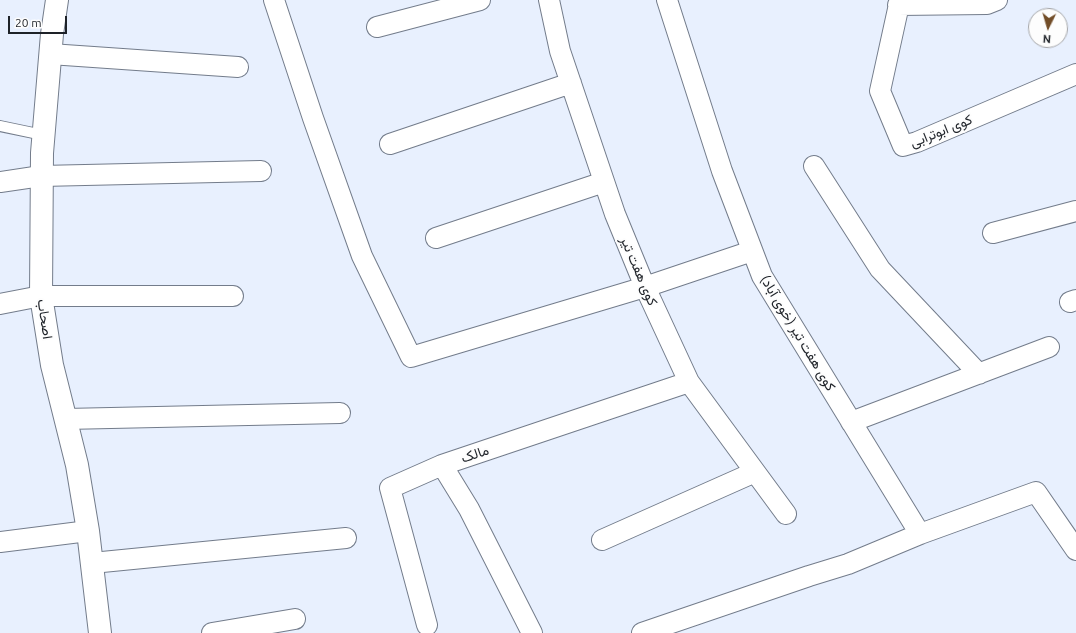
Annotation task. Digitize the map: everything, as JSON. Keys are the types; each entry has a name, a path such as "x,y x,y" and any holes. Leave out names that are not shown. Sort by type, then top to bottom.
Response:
{"main road":[{"name":"اصحاب","path":"57,0 50,54 43,135 41,176 41,296 52,365 77,465 88,531 100,633"}],"street":[{"path":"274,0 313,118 362,256 411,357 645,287 752,251"},
{"path":"377,27 480,0"},
{"name":"کوی هفت تیر","path":"549,0 560,51 615,214 645,287 689,382 786,514"},
{"name":"کوی هفت تیر (خوی آباد)","path":"667,0 722,171 762,276 920,534"},
{"path":"899,3 987,4 997,0"},
{"name":"کوی ابوترابی","path":"899,3 880,91 903,146 924,140 1076,74"},
{"path":"50,54 238,67"},
{"path":"390,144 571,83"},
{"path":"814,166 880,269 979,374"},
{"path":"0,182 41,176 261,171"},
{"path":"436,238 604,182"},
{"path":"993,233 1076,211"},
{"path":"0,304 41,296 233,296"},
{"path":"851,422 1049,348"},
{"name":"مالک","path":"532,633 469,508 442,465 689,382"},
{"path":"65,418 340,413"},
{"path":"427,625 390,488 442,465"},
{"path":"602,540 755,472"},
{"path":"642,633 848,564 920,534 1036,492 1076,550"},
{"path":"0,542 88,531"},
{"path":"92,563 346,538"},
{"path":"212,633 295,619"}],"lane":[{"path":"0,126 43,135"}]}
